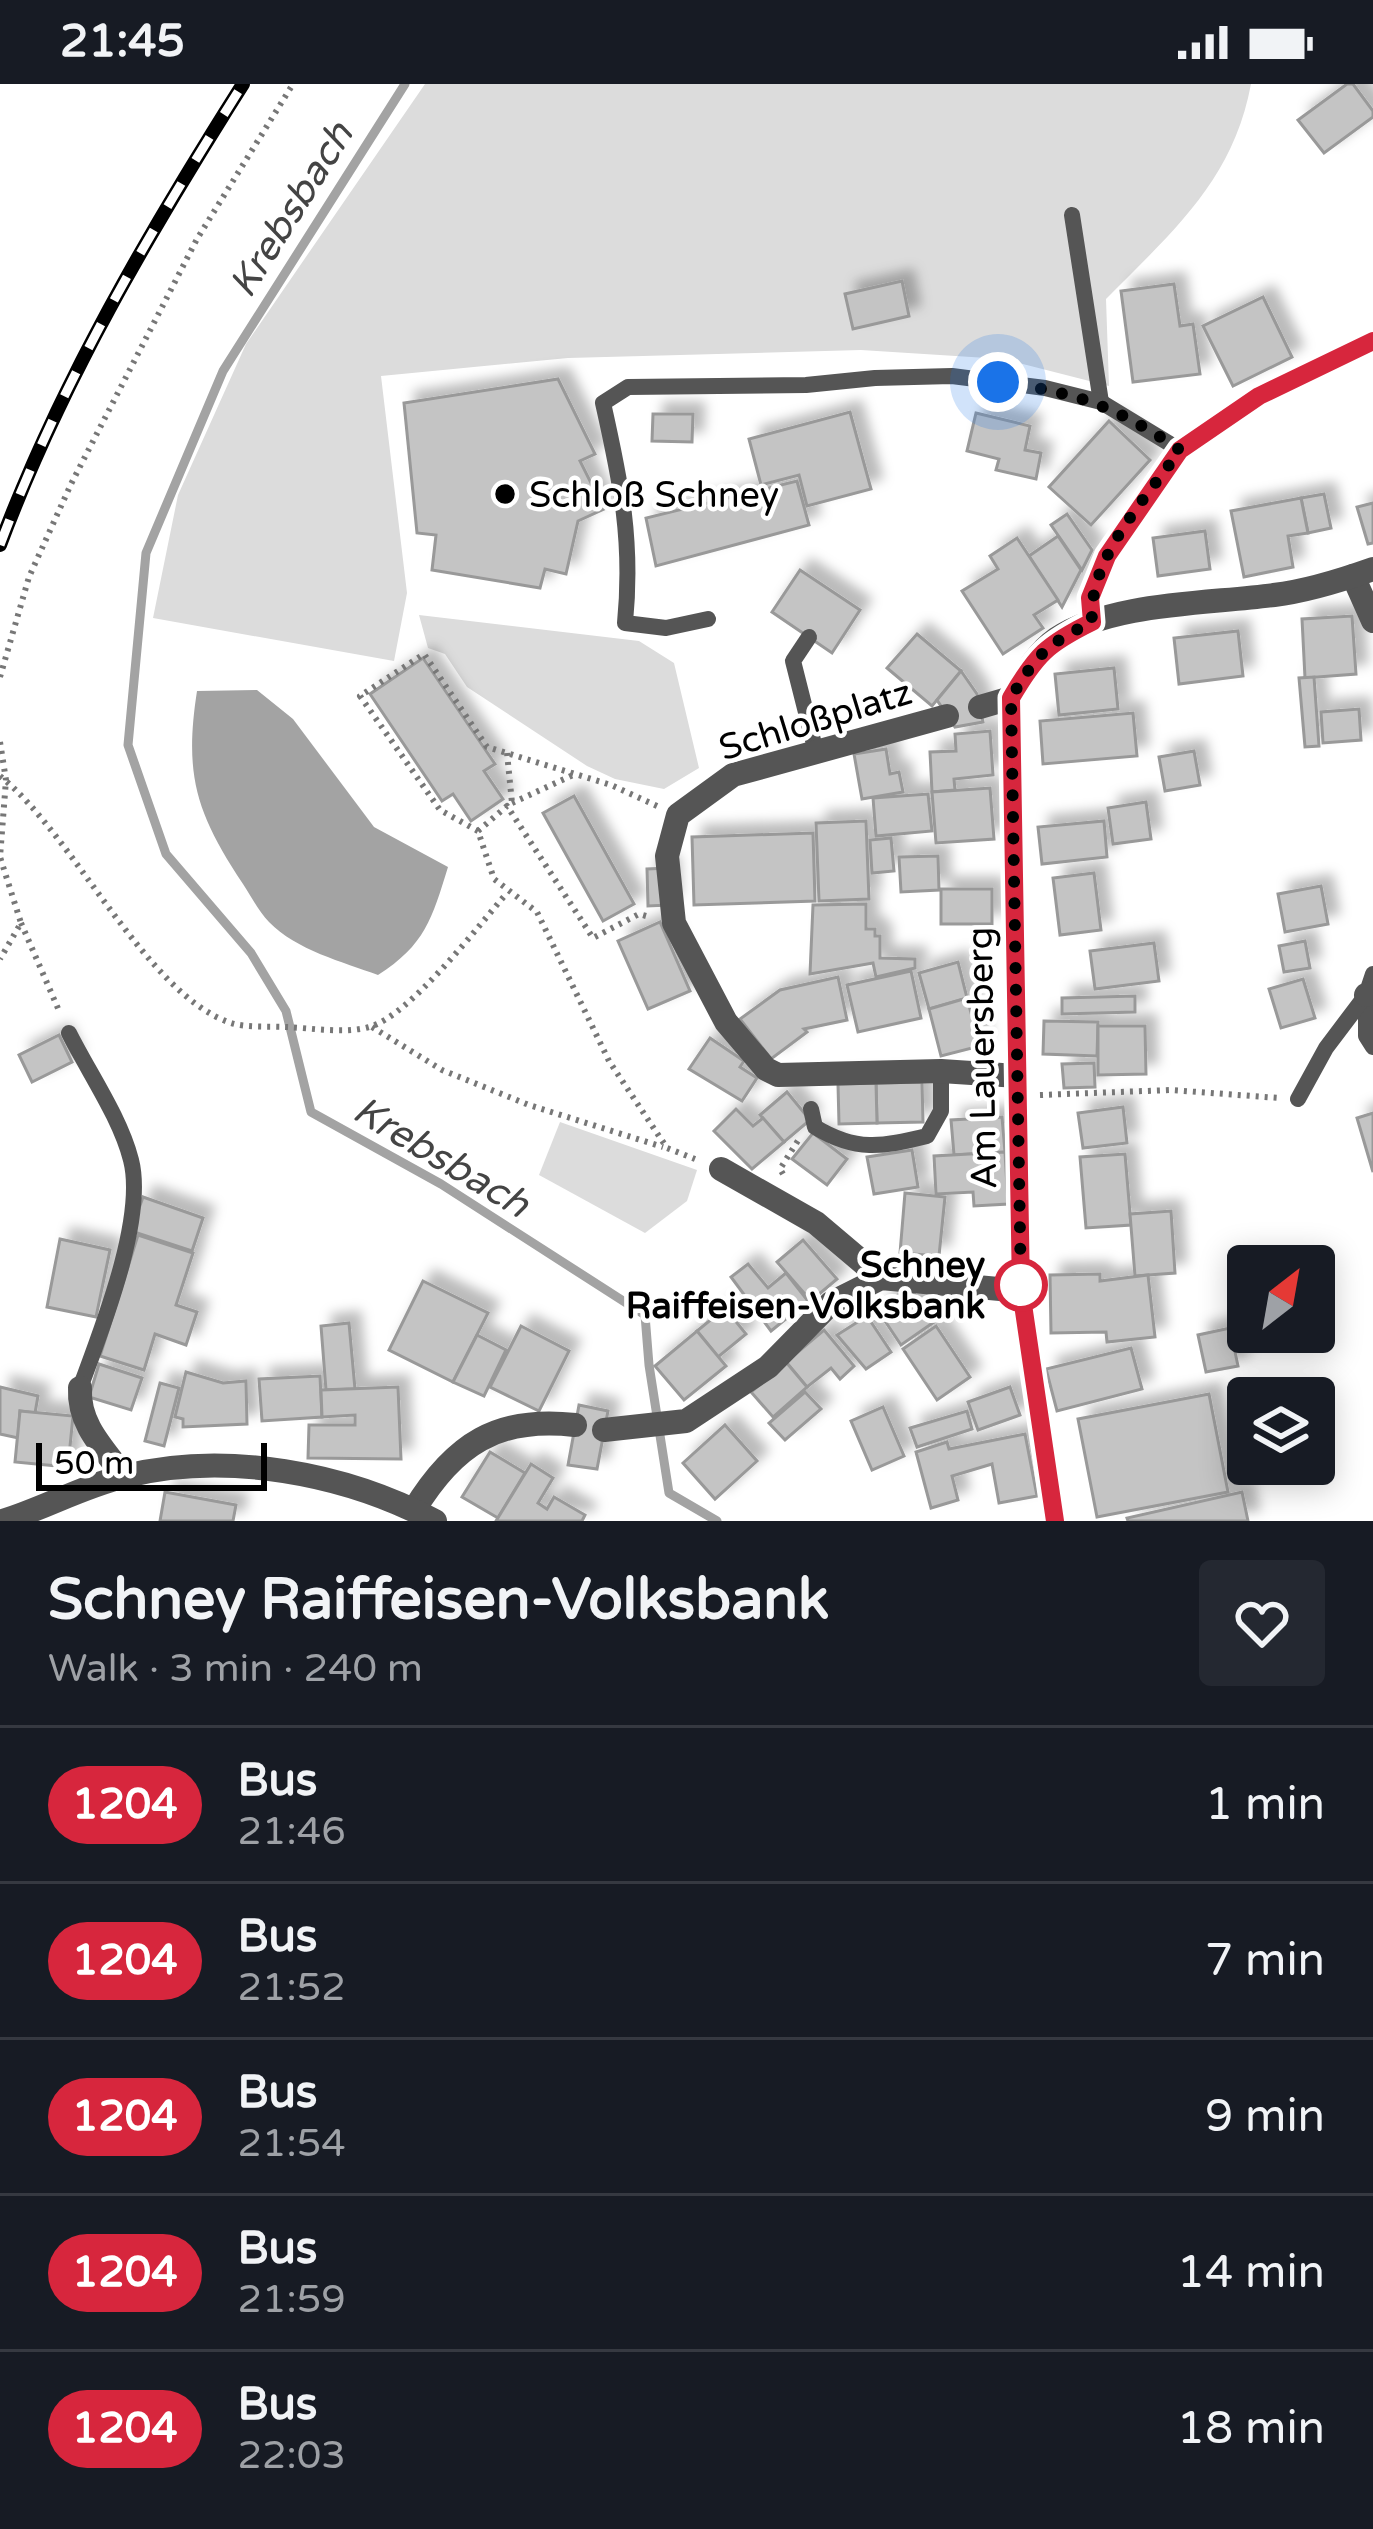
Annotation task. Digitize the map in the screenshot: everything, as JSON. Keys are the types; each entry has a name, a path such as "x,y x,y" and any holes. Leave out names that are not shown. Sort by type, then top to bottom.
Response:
{"street":[{"path":"1092,622 1090,598 1107,556 1180,450 1259,396 1373,341"},
{"path":"980,707 1011,698 1028,668 1053,640 1092,622 1168,607 1280,594 1363,572 1373,621"},
{"name":"Am Lauersberg","path":"1011,698 1021,1291 1055,1521"},
{"name":"Schloßplatz","path":"678,815 733,775 947,716"},
{"path":"678,815 667,856 674,923 726,1022 766,1070 794,1077 940,1071 1018,1076"},
{"path":"721,1169 816,1223 881,1277"},
{"path":"604,1430 686,1421 768,1367 831,1303 881,1277 1021,1291"},
{"path":"80,1388 79,1407 88,1427 124,1476"},
{"path":"3,1521 124,1476 180,1468 257,1468 350,1486 424,1515 439,1473 491,1432 533,1422 575,1425"}],"lane":[{"path":"1072,215 1101,402"},
{"path":"708,619 665,628 626,623 630,577 626,502 603,403 628,387 806,385 952,376 1045,388 1101,402 1180,450"},
{"path":"809,638 793,661 816,752"},
{"path":"1371,987 1366,1036 1373,1047"},
{"path":"1298,1099 1326,1048 1371,987"},
{"path":"69,1034 130,1155 134,1178 120,1269 80,1388"},
{"path":"812,1109 815,1127 840,1143 888,1146 927,1136 941,1111 940,1071"}],"path":[{"path":"0,677 29,578 71,484 197,239 293,84"},
{"path":"667,1148 609,1060 537,912 507,893 494,878 478,831 440,810 359,696 424,654 487,747 610,785 678,815"},
{"path":"0,742 1,857 21,923 69,1034"},
{"path":"507,753 514,814"},
{"path":"512,803 573,775"},
{"path":"3,778 68,850 138,944 196,1005 234,1024 372,1027 432,981 507,893"},
{"path":"478,831 507,806 593,938 639,914 674,923"},
{"path":"488,809 493,820"},
{"path":"0,958 21,923"},
{"path":"372,1027 442,1070 529,1105 721,1169"},
{"path":"1047,1094 1171,1090 1250,1097"}],"shaded area":[{"path":"425,84 1251,84 1230,149 1215,177 1176,227 1106,299 1109,386 1003,359 861,350 568,358 381,376 407,593 394,661 153,618 178,495 246,344"},
{"path":"419,615 639,641 674,663 699,768 664,789 615,779 587,766 467,687 445,654 428,648"},
{"path":"257,690 293,719 374,827 448,867 425,929 407,953 378,975 306,948 269,922 204,814 193,770 197,691"},
{"path":"560,1122 697,1170 687,1201 645,1233 539,1175"}],"building":[{"path":"1353,84 1373,117 1324,153 1298,120"},
{"path":"902,281 909,316 853,329 845,294"},
{"path":"1174,284 1180,326 1193,324 1200,374 1133,382 1121,291"},
{"path":"1263,297 1292,357 1233,386 1203,326"},
{"name":"Schloß Schney","path":"558,379 595,454 580,461 604,509 578,521 566,574 545,569 540,588 432,570 436,535 417,533 404,403"},
{"path":"850,412 871,489 807,506 799,475 761,485 749,439"},
{"path":"976,413 1030,426 1025,450 1041,453 1036,479 996,470 999,459 967,451"},
{"path":"653,414 693,414 692,442 652,441"},
{"path":"1109,421 1150,460 1091,525 1049,487"},
{"path":"797,481 809,525 656,566 646,518"},
{"path":"1324,494 1331,528 1308,533 1301,498"},
{"path":"1301,498 1308,533 1288,536 1293,567 1244,577 1231,511"},
{"path":"1373,503 1373,543 1368,544 1357,507"},
{"path":"1067,514 1092,550 1082,570 1051,525"},
{"path":"1205,531 1210,569 1158,576 1153,538"},
{"path":"1058,536 1081,570 1062,607 1029,556"},
{"path":"1017,538 1058,600 1034,615 1043,628 1003,654 962,591 998,569 990,556"},
{"path":"800,570 860,610 832,653 772,612"},
{"path":"1352,616 1356,674 1305,678 1302,619"},
{"path":"1238,631 1243,676 1179,684 1174,638"},
{"path":"917,634 961,671 932,706 887,668"},
{"path":"423,658 495,764 484,771 503,799 471,821 453,794 442,801 370,694"},
{"path":"1114,668 1118,709 1059,715 1055,674"},
{"path":"961,671 977,694 983,722 955,727 937,700"},
{"path":"1314,677 1319,746 1305,747 1299,678"},
{"path":"1359,709 1361,740 1323,743 1321,712"},
{"path":"1133,713 1137,756 1043,764 1040,721"},
{"path":"990,731 993,775 954,779 955,790 932,792 930,752 956,751 955,734"},
{"path":"886,749 890,774 899,772 903,792 862,799 854,754"},
{"path":"1194,751 1200,785 1165,791 1159,757"},
{"path":"990,788 994,839 936,843 932,792"},
{"path":"928,794 932,831 876,836 873,798"},
{"path":"574,796 634,904 603,921 543,813"},
{"path":"1146,802 1151,839 1113,844 1108,808"},
{"path":"866,821 869,899 819,901 816,823"},
{"path":"1104,821 1107,857 1042,864 1038,827"},
{"path":"813,833 815,901 694,905 692,837"},
{"path":"891,838 894,871 872,873 870,840"},
{"path":"938,856 939,890 901,892 899,857"},
{"path":"668,868 669,905 648,906 647,869"},
{"path":"1094,873 1101,930 1060,935 1053,878"},
{"path":"1321,886 1328,924 1285,932 1278,894"},
{"path":"941,889 992,889 992,924 941,924"},
{"path":"866,904 866,929 875,929 875,936 880,936 880,958 915,959 915,968 876,977 873,963 810,974 813,905"},
{"path":"660,922 690,991 648,1009 618,941"},
{"path":"1305,941 1310,968 1284,972 1279,946"},
{"path":"1154,943 1159,981 1095,989 1090,951"},
{"path":"958,962 967,998 929,1009 919,973"},
{"path":"911,971 921,1018 858,1032 847,985"},
{"path":"838,977 847,1020 804,1029 807,1032 771,1059 740,1019 780,990"},
{"path":"1303,979 1315,1018 1281,1028 1269,989"},
{"path":"1135,996 1135,1012 1062,1014 1062,998"},
{"path":"967,998 980,1046 941,1056 929,1009"},
{"path":"1044,1021 1098,1022 1097,1056 1043,1054"},
{"path":"1098,1026 1145,1026 1146,1074 1098,1075"},
{"path":"59,1035 72,1062 32,1082 19,1055"},
{"path":"710,1038 744,1061 740,1067 757,1078 742,1101 689,1069"},
{"path":"1094,1063 1095,1087 1064,1088 1062,1064"},
{"path":"922,1082 923,1122 877,1123 876,1083"},
{"path":"876,1083 877,1123 839,1124 838,1084"},
{"path":"787,1092 810,1120 784,1142 760,1115"},
{"path":"1123,1107 1127,1143 1083,1148 1078,1113"},
{"path":"736,1109 753,1126 763,1118 784,1142 752,1169 714,1131"},
{"path":"1373,1113 1373,1172 1357,1118"},
{"path":"1002,1117 1005,1152 954,1155 951,1120"},
{"path":"813,1133 847,1159 827,1185 792,1159"},
{"path":"912,1150 918,1187 874,1194 867,1157"},
{"path":"1005,1152 1008,1204 974,1206 973,1192 936,1194 934,1156"},
{"path":"1125,1154 1131,1225 1086,1228 1080,1157"},
{"path":"905,1193 945,1197 939,1256 900,1253"},
{"path":"143,1197 203,1218 192,1251 131,1231"},
{"path":"1171,1211 1175,1273 1135,1276 1130,1214"},
{"path":"138,1235 193,1253 176,1305 197,1312 186,1345 155,1334 144,1370 100,1356"},
{"path":"60,1239 110,1250 96,1317 47,1307"},
{"path":"803,1240 837,1279 811,1301 777,1262"},
{"path":"748,1264 768,1288 786,1273 808,1301 771,1331 731,1277"},
{"path":"1100,1274 1100,1281 1148,1275 1155,1337 1107,1342 1106,1332 1051,1333 1050,1275"},
{"path":"423,1281 488,1313 453,1382 389,1350"},
{"path":"910,1287 934,1322 901,1345 877,1309"},
{"path":"725,1308 746,1334 718,1357 697,1331"},
{"path":"867,1316 891,1352 866,1369 837,1335"},
{"path":"349,1323 355,1389 326,1390 321,1326"},
{"path":"521,1326 569,1351 539,1411 490,1387"},
{"path":"936,1326 970,1377 937,1400 903,1349"},
{"path":"1227,1329 1227,1353 1235,1353 1238,1366 1206,1372 1198,1335"},
{"path":"824,1330 854,1366 840,1379 831,1368 807,1387 786,1362"},
{"path":"697,1331 726,1366 684,1400 655,1366"},
{"path":"477,1335 506,1350 484,1396 453,1382"},
{"path":"1131,1348 1142,1389 1057,1411 1046,1369"},
{"path":"786,1362 807,1387 773,1417 751,1392"},
{"path":"99,1364 142,1378 131,1410 89,1397"},
{"path":"186,1372 223,1383 246,1381 247,1424 183,1427 183,1419 175,1417"},
{"path":"320,1376 322,1417 262,1421 259,1379"},
{"path":"160,1383 179,1388 164,1446 145,1441"},
{"path":"0,1387 38,1396 35,1413 20,1411 18,1438 0,1434"},
{"path":"398,1387 401,1459 308,1458 309,1425 355,1425 355,1415 322,1417 321,1390"},
{"path":"1010,1387 1020,1415 978,1430 968,1402"},
{"path":"805,1392 821,1409 785,1440 769,1423"},
{"path":"1209,1394 1228,1492 1097,1517 1078,1419"},
{"path":"579,1405 608,1411 597,1469 568,1465"},
{"path":"883,1407 904,1456 872,1470 851,1421"},
{"path":"20,1411 73,1416 68,1467 15,1462"},
{"path":"967,1411 972,1429 917,1447 910,1428"},
{"path":"725,1425 757,1461 715,1499 683,1463"},
{"path":"1025,1434 1037,1496 999,1503 992,1464 952,1476 958,1500 931,1508 916,1452 947,1442 949,1449"},
{"path":"490,1452 525,1473 498,1518 462,1497"},
{"path":"531,1464 553,1478 538,1503 547,1509 554,1497 585,1515 582,1521 496,1521"},
{"path":"165,1492 236,1505 233,1521 160,1521"},
{"path":"1242,1492 1248,1521 1127,1518"}],"waterway":[{"name":"Krebsbach","path":"405,84 223,371 146,553 128,745 166,854 251,953 286,1011 311,1112 441,1184 645,1315 669,1493 717,1521"}],"railway":[{"path":"0,545 79,366 174,195 243,84"}],"bus line":[{"name":"1204","path":"1055,1521 1021,1291 1011,698 1028,668 1053,640 1092,622 1090,598 1107,556 1180,450 1259,396 1373,341"}],"place":[{"name":"Schloß Schney","path":"505,494"},
{"name":"Schney Raiffeisen-Volksbank","path":"1021,1285"}],"route":[{"path":"998,382 1101,402 1180,450 1107,556 1090,598 1092,622 1053,640 1028,668 1011,698 1021,1291 1021,1285"}]}
